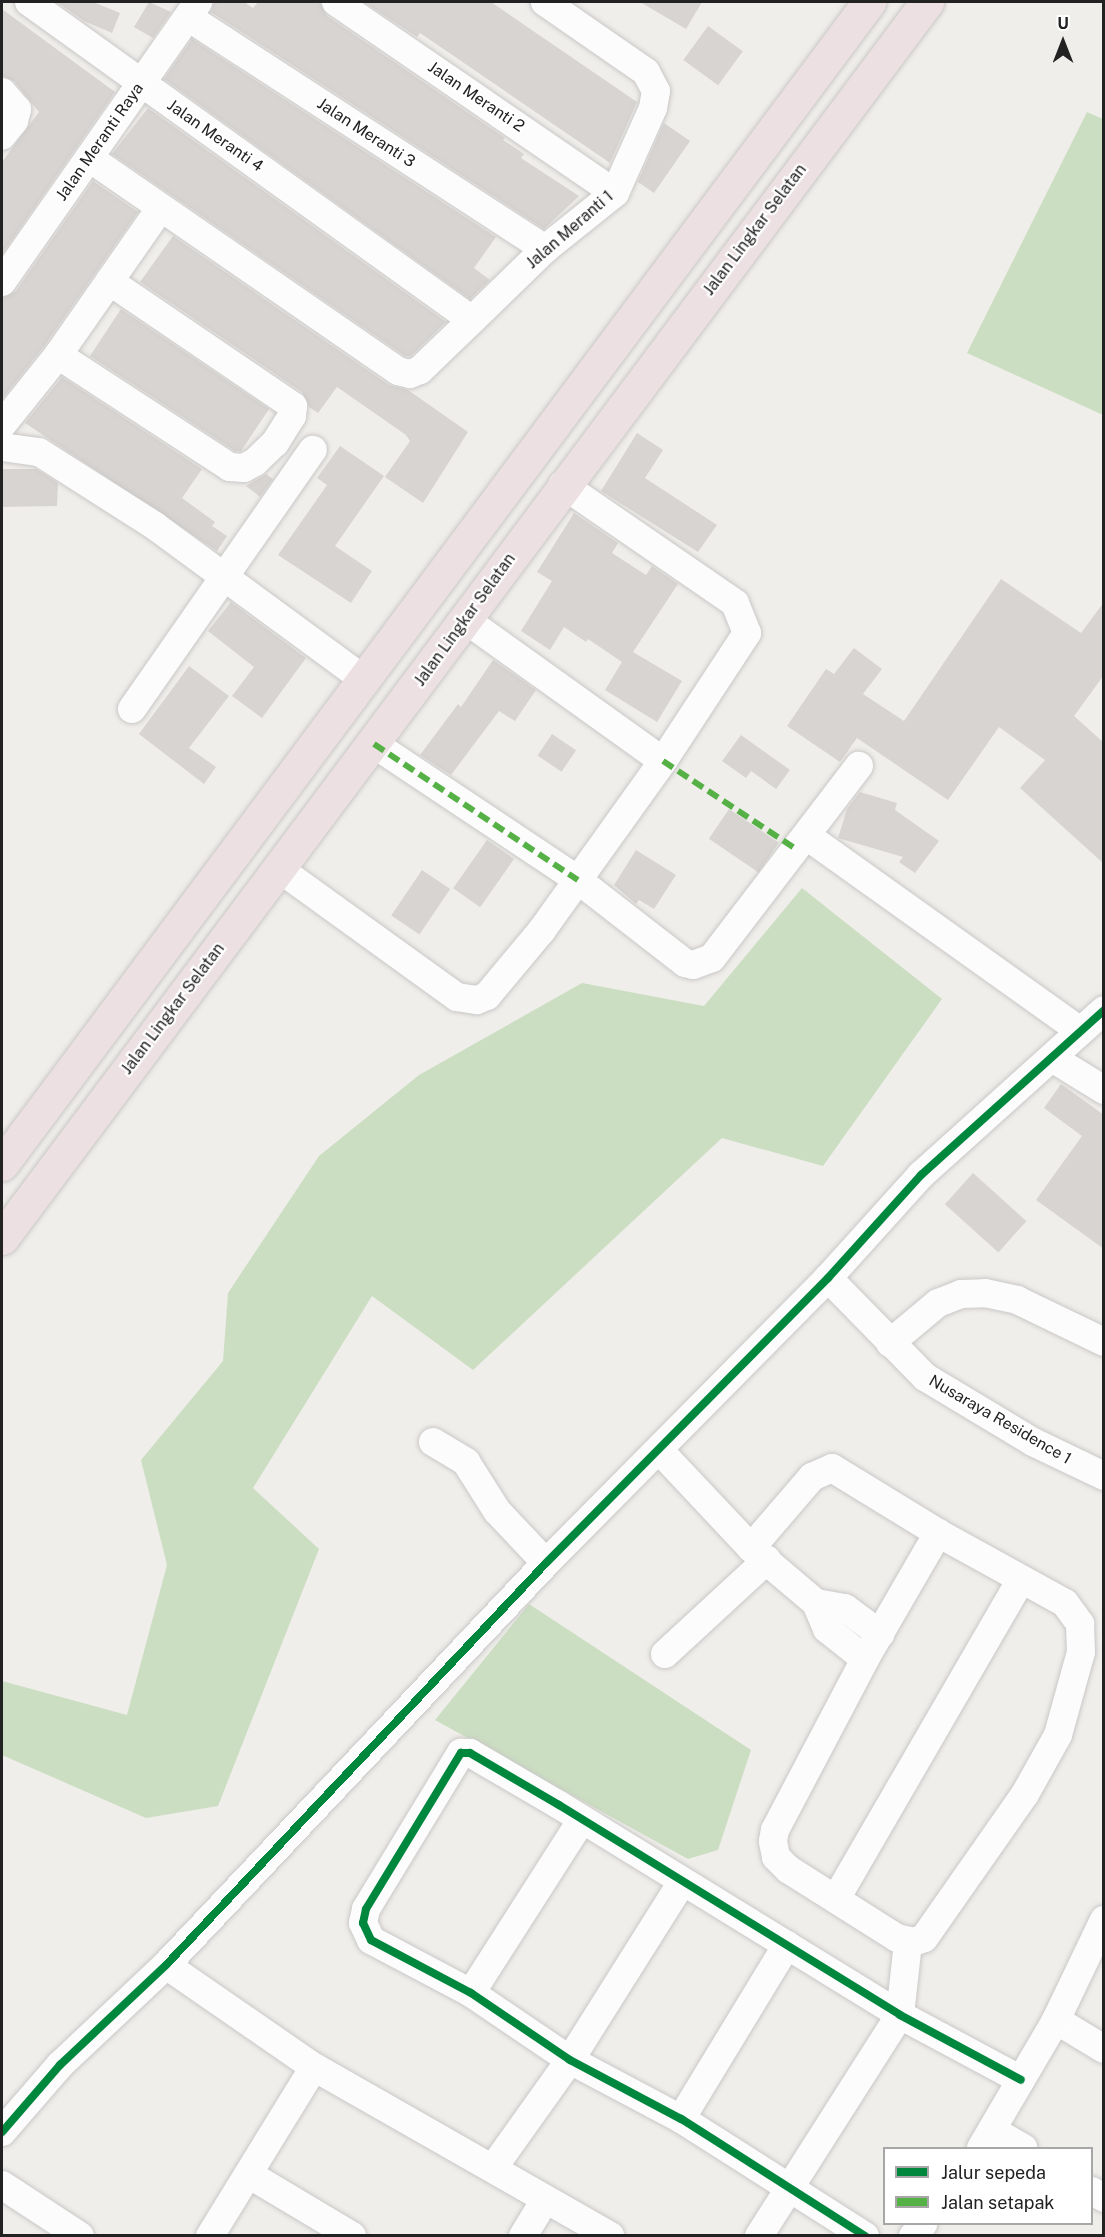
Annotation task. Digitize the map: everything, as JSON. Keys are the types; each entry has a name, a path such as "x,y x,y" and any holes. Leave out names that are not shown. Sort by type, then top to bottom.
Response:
{"highway":[{"path":"2,1164 869,2"},
{"name":"Jalan Lingkar Selatan","path":"2,1238 278,868 374,744 563,485 927,2"},
{"path":"288,778 328,802"}],"street":[{"name":"Jalan Meranti 4","path":"29,2 472,320"},
{"name":"Jalan Meranti 2","path":"336,2 615,194"},
{"name":"Jalan Meranti 1","path":"89,158 160,209 405,374 420,370 545,249 615,194 645,129 656,91 646,72 632,59 545,2"},
{"name":"Jalan Meranti Raya","path":"2,282 193,9"},
{"name":"Jalan Meranti 3","path":"193,9 545,249"},
{"path":"2,92 17,110 2,136"},
{"path":"2,425 58,355 160,209"},
{"path":"58,355 230,467 250,465 275,442 292,416 292,406 109,280"},
{"path":"2,447 39,452 155,526 363,679"},
{"path":"132,709 226,579 313,450"},
{"path":"278,868 457,997 477,1000 497,988 578,880 663,761 747,633 735,603 563,485"},
{"path":"466,620 663,761"},
{"path":"374,744 578,880 685,963 699,965 712,958 859,766"},
{"path":"807,836 1080,1031"},
{"path":"6,2116 166,1965 546,1563 660,1451 828,1278 921,1175 1104,1010"},
{"path":"1052,1058 1104,1090"},
{"name":"Nusaraya Residence 1","path":"828,1278 925,1377 1033,1442 1104,1476"},
{"path":"890,1343 938,1302 961,1294 985,1293 1017,1300 1104,1342"},
{"path":"433,1442 466,1462 497,1511 546,1563"},
{"path":"660,1451 759,1554 816,1604 827,1629 866,1659"},
{"path":"665,1654 759,1554 812,1477 832,1468 842,1470 938,1533 1065,1604 1080,1624 1081,1652 1058,1735 1025,1794 924,1938 908,1942 781,1863 773,1841 774,1830 866,1659 938,1533"},
{"path":"837,1897 1021,1579"},
{"path":"816,1604 845,1608 880,1634"},
{"path":"865,2235 681,2119 570,2060 471,1993 371,1940 363,1923 366,1909 457,1758 464,1752 470,1753 900,2014 1021,2080"},
{"path":"471,1993 581,1821"},
{"path":"493,2168 570,2060 682,1882"},
{"path":"1019,2147 988,2140 1056,2020 1104,1920"},
{"path":"759,2235 900,2014 908,1942"},
{"path":"681,2119 787,1945"},
{"path":"166,1965 314,2067 610,2235"},
{"path":"1056,2020 1104,2049"},
{"path":"210,2235 250,2175 314,2067"},
{"path":"250,2175 352,2235"},
{"path":"2,2185 80,2235"},
{"path":"523,2235 545,2200"}],"green space":[{"path":"1087,112 1103,119 1103,415 967,353"},
{"path":"802,888 942,999 823,1166 722,1138 473,1370 372,1296 253,1488 319,1549 218,1806 146,1818 2,1755 2,1681 127,1715 167,1565 141,1460 223,1361 228,1293 319,1156 419,1075 582,983 704,1006"},
{"path":"529,1604 751,1750 718,1850 688,1859 435,1720"}],"building":[{"path":"57,2 93,2 120,13 112,33 84,21"},
{"path":"149,2 171,12 153,38 134,27"},
{"path":"214,2 244,2 253,8 258,2 320,2 327,16 505,138 503,140 524,154 521,158 579,196 544,229 211,12"},
{"path":"364,2 491,2 637,102 610,163 420,33 417,37"},
{"path":"640,2 702,2 686,29"},
{"path":"2,9 115,92 2,254 2,162 39,112 14,81 2,76"},
{"path":"708,26 743,51 718,85 683,60"},
{"path":"192,39 496,237 474,268 490,280 470,299 164,79"},
{"path":"148,108 446,322 411,356 405,356 112,154"},
{"path":"664,123 690,141 654,193 638,182"},
{"path":"93,181 138,212 45,345 2,399 2,298 16,291"},
{"path":"173,236 389,385 408,390 468,432 423,503 385,477 410,441 406,435 337,387 318,413 309,407 302,392 140,282"},
{"path":"121,309 269,409 241,451 235,451 90,356"},
{"path":"62,377 202,469 182,498 215,522 212,526 227,536 217,551 25,423"},
{"path":"637,433 663,450 645,478 717,525 698,552 601,491"},
{"path":"340,446 384,476 335,546 372,571 351,603 278,555 327,485 317,478"},
{"path":"2,469 36,469 58,483 57,506 2,507"},
{"path":"266,474 273,479 260,497 246,486"},
{"path":"574,513 618,543 612,553 646,575 652,566 678,584 633,652 682,681 657,722 605,690 622,662 588,639 586,642 564,627 550,650 521,631 552,581 537,572"},
{"path":"1001,579 1081,633 1104,602 1104,675 1074,716 1104,743 1104,864 1020,788 1045,760 999,727 948,800 857,738 840,762 787,726 826,669 834,674 854,648 882,669 863,694 904,721"},
{"path":"231,602 306,658 262,718 232,696 254,667 208,631"},
{"path":"493,660 536,690 515,721 499,711 451,775 420,755 458,704 461,707"},
{"path":"189,666 229,696 189,748 216,767 204,784 139,734"},
{"path":"552,734 576,750 562,772 537,756"},
{"path":"741,735 790,770 776,789 751,771 746,778 722,761"},
{"path":"860,792 897,803 895,810 939,841 915,873 899,862 903,857 838,838 847,809"},
{"path":"729,809 779,843 759,872 709,839"},
{"path":"487,840 514,859 480,907 453,888"},
{"path":"636,850 676,875 654,909 639,900 636,904 614,885"},
{"path":"422,870 450,889 419,935 391,916"},
{"path":"1061,1084 1104,1115 1104,1249 1036,1200 1082,1136 1044,1108"},
{"path":"973,1173 1027,1221 998,1252 945,1204"}],"marked path":[{"path":"374,744 578,880"},
{"path":"663,761 796,849"}],"cycle path":[{"path":"2,2132 60,2065 166,1965 546,1563 828,1278 921,1175 1104,1010"},
{"path":"865,2236 681,2119 570,2060 471,1993 371,1940 363,1923 366,1909 461,1753 470,1753 559,1805 900,2015 1021,2080"}]}
